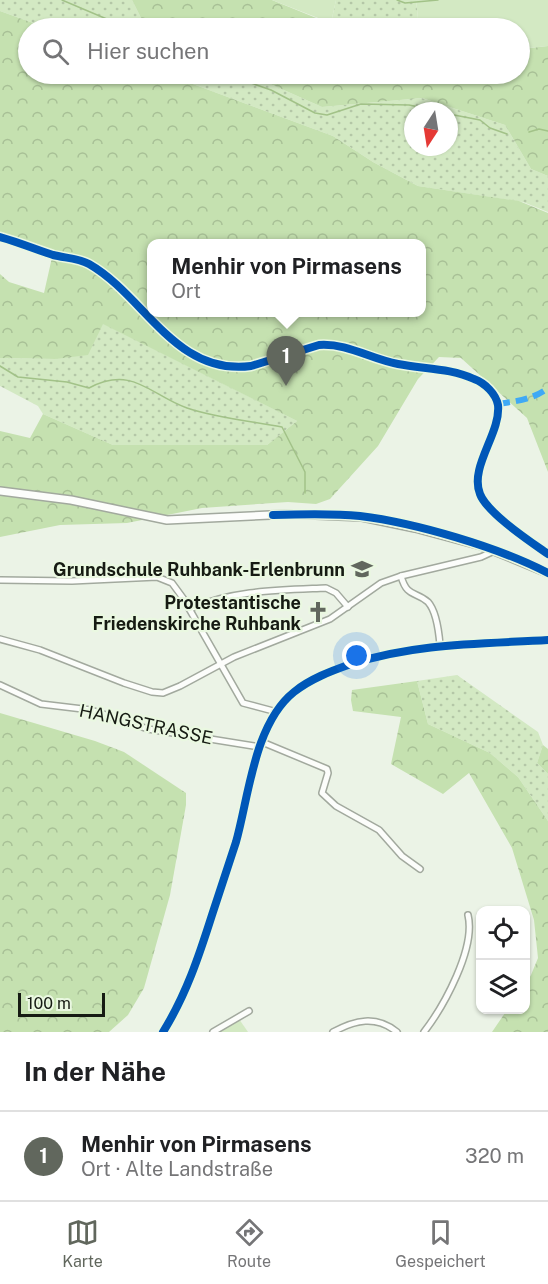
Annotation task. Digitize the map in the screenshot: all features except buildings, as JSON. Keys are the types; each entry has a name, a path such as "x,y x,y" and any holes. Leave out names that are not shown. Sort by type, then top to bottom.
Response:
{"main road":[{"path":"0,490 71,500 166,520 292,514 362,517 415,528 494,551 548,573"}],"street":[{"path":"0,237 55,255 86,262 122,288 147,315"},
{"path":"149,317 179,346 220,364 251,366 319,345 330,344 350,348 397,364 457,374 477,380 492,393 498,404 496,420 481,467 478,482 480,494 492,510 548,553"},
{"path":"0,639 40,650 124,683 158,693 169,692 222,663 330,620 376,585 401,576 481,557 494,551"},
{"path":"401,576 407,590 430,605 436,619 440,645"},
{"path":"0,580 72,581 157,577 171,583 190,609 245,704 277,712"},
{"path":"190,609 224,597 245,593 326,588 336,593 348,607"},
{"path":"163,1032 194,969 236,841 261,745 277,712 294,691 329,672 379,656 440,645 548,640"},
{"name":"HANGSTRASSE","path":"0,685 41,704 91,710 148,729 261,745 327,769 328,773 322,791 325,798 379,830 402,856 420,869"},
{"path":"424,1032 446,999 464,954 470,930 468,915"},
{"path":"213,1032 249,1011"},
{"path":"333,1032 355,1022 370,1020 389,1026 397,1032"}],"green space":[{"path":"0,0 132,0 141,18 19,18 0,11"},
{"path":"132,0 272,0 316,18 141,18"},
{"path":"272,0 336,0 332,18 318,18"},
{"path":"336,0 416,0 418,18 332,18"},
{"path":"416,0 548,0 548,46 530,48 530,18 418,18"},
{"path":"0,11 19,18 18,84 193,84 333,136 373,162 418,186 519,201 548,213 548,472 527,418 461,358 439,357 418,379 378,446 330,499 316,504 288,502 202,508 127,523 60,525 0,537 0,431 30,438 43,414 113,445 267,445 297,421 103,324 88,355 55,359 0,358 0,274 9,282 44,293 53,253 0,235"},
{"path":"548,46 548,176 531,169 505,125 458,110 458,102 434,102 422,98 322,107 270,84 530,84 530,48"},
{"path":"193,84 270,84 322,107 422,98 434,102 404,102 404,156 458,156 458,110 505,125 531,169 548,176 548,212 523,202 418,186 373,162 333,136"},
{"path":"103,323 297,421 267,445 113,445 43,414 38,406 0,386 0,358 55,359"},
{"path":"457,675 538,732 543,745 537,763 548,774 548,821 518,777 490,753 428,724 417,681"},
{"path":"417,681 428,724 490,753 518,777 548,821 548,1032 492,1032 504,1014 530,1014 530,977 538,958 534,920 512,848 469,773 443,794 391,764 401,717 353,711 352,690"},
{"path":"0,713 124,752 186,793 186,805 170,895 144,988 128,1015 109,1032 0,1032"},
{"path":"543,745 548,749 548,774 537,763"},
{"path":"239,1019 248,1032 217,1032"}],"waterway":[{"path":"62,0 104,18"},
{"path":"397,0 405,3 438,0"},
{"path":"254,84 271,90 315,113 327,115 361,104 404,105"},
{"path":"458,116 480,120 490,128 507,134"},
{"path":"529,132 539,129 548,131"},
{"path":"0,366 18,377 67,382 89,388 104,382 130,381 187,408 222,417 282,427 305,472 305,493"}],"marked path":[{"path":"498,404 530,398 548,388"}],"cycle path":[{"path":"0,237 53,255 89,264 109,278 147,316"},
{"path":"148,317 181,347 202,359 225,366 251,366 319,345 330,345 398,364 465,375 478,381 492,393 498,405 495,427 479,473 480,494 484,502 500,518 548,554"},
{"path":"273,515 349,515 406,524 481,545 548,573"},
{"path":"163,1032 185,990 202,945 236,842 261,741 270,722 294,692 314,679 375,657 424,648 548,640"}],"place":[{"name":"Menhir von Pirmasens","path":"286,386"},
{"name":"Grundschule Ruhbank-Erlenbrunn","path":"362,569"},
{"name":"Protestantische Friedenskirche Ruhbank","path":"318,612"}]}
